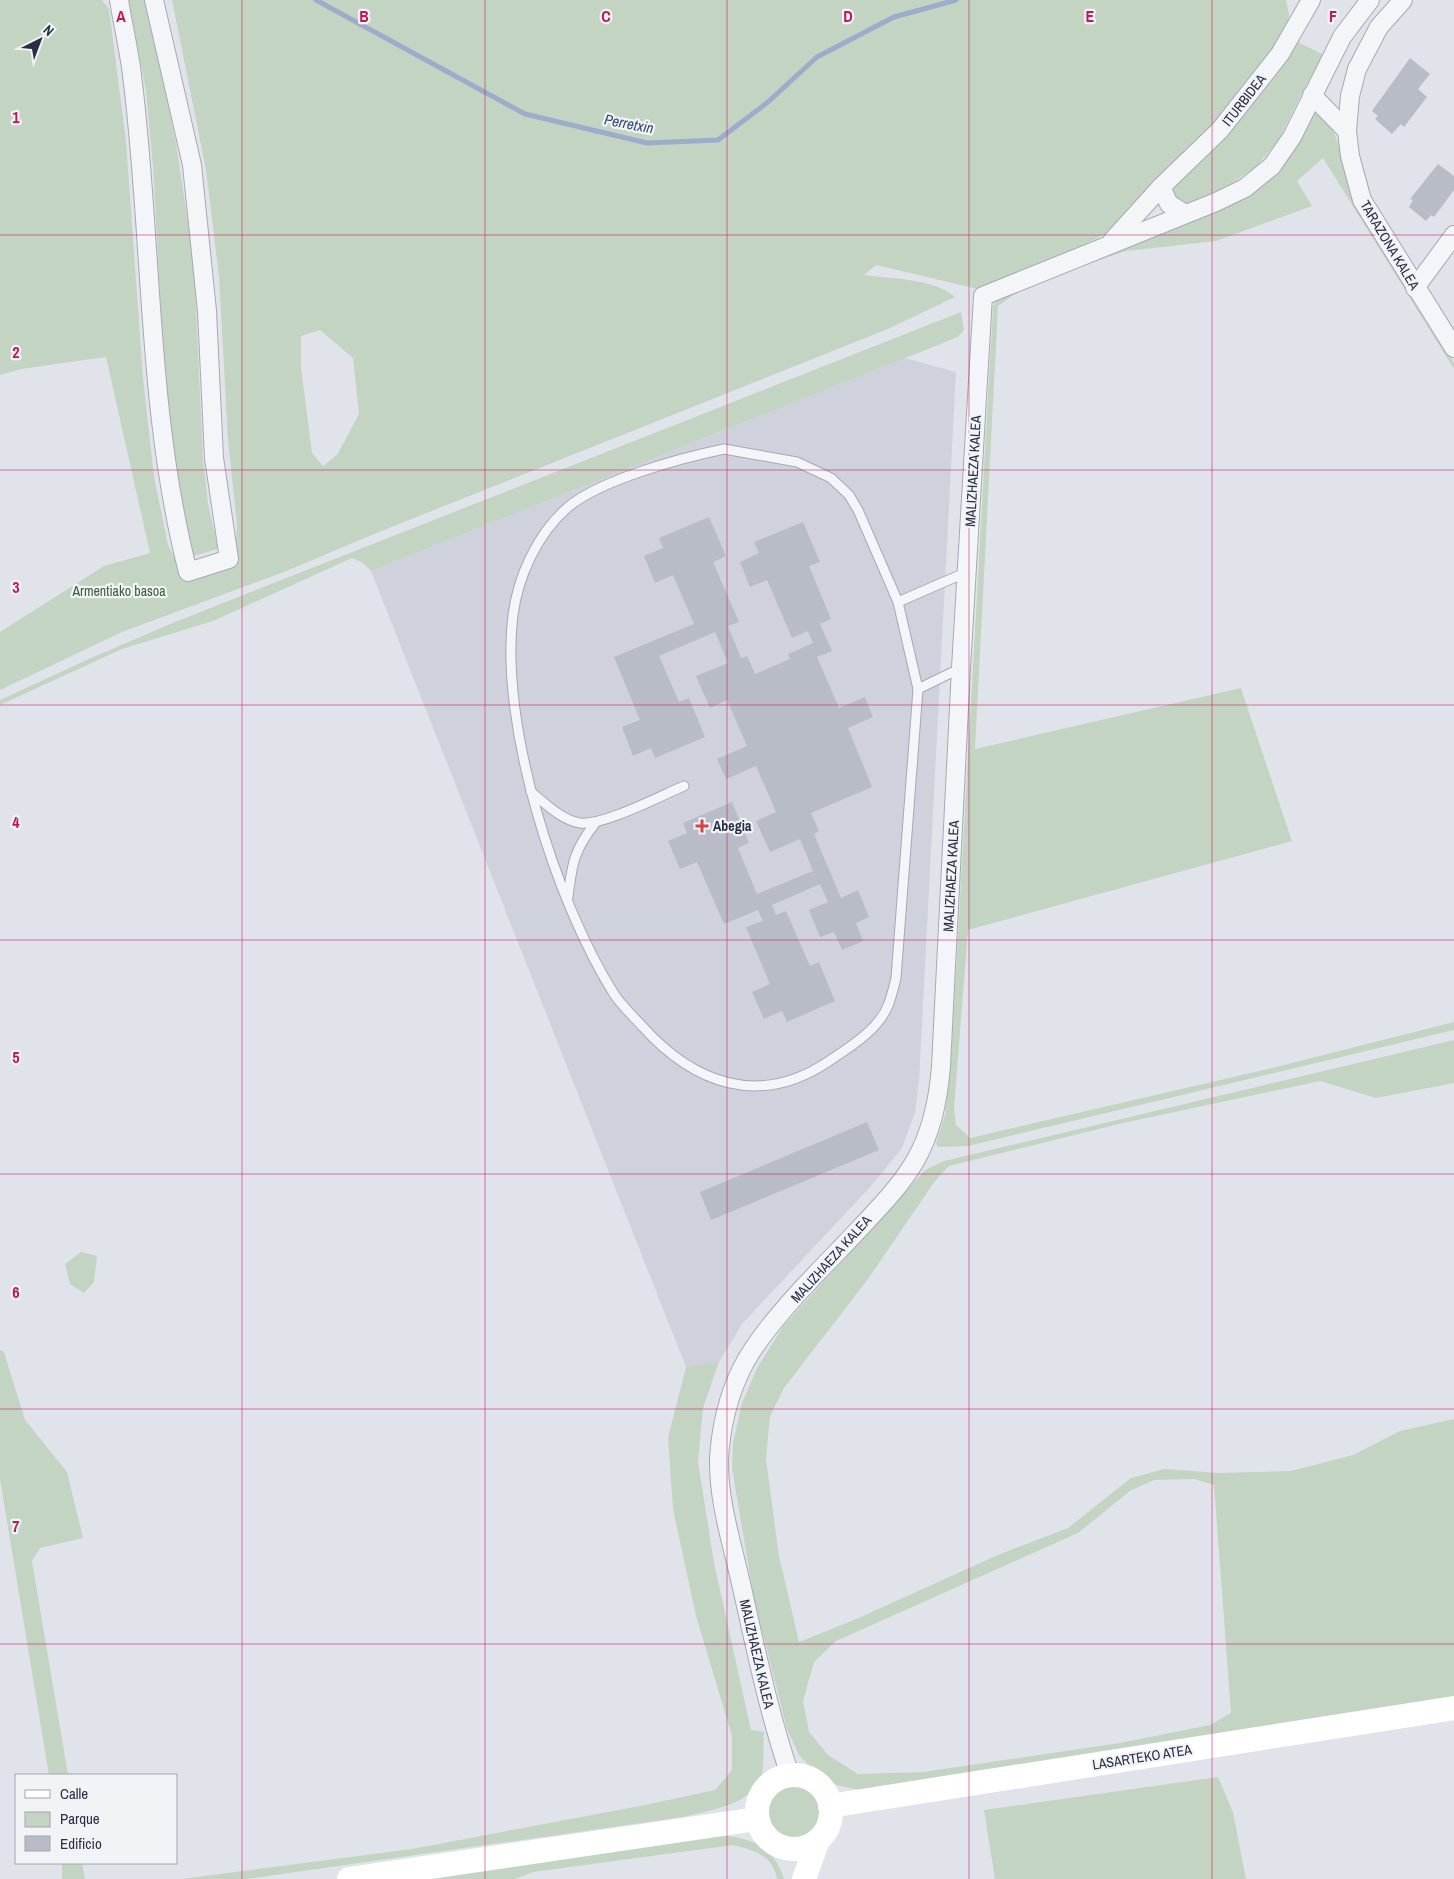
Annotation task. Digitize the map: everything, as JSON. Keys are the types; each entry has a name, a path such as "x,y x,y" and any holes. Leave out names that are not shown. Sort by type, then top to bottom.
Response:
{"street":[{"path":"119,0 132,73 141,163 159,418 172,509 188,572 229,559 214,458 207,311 192,165 154,0"},
{"name":"MALIZHAEZA KALEA","path":"790,1775 770,1713 723,1502 720,1458 722,1432 733,1388 750,1355 780,1316 902,1182 920,1155 935,1117 941,1066 961,668 983,296 1216,202 1245,188 1272,166 1292,137 1342,37 1370,0"},
{"name":"TARAZONA KALEA","path":"1403,0 1379,27 1367,47 1350,96 1347,131 1355,180 1362,200 1454,348"},
{"name":"ITURBIDEA","path":"1108,246 1161,187 1220,130 1280,54 1306,4"},
{"path":"1312,95 1347,131"},
{"path":"1161,187 1169,204 1185,214"},
{"path":"1415,288 1454,235"},
{"name":"LASARTEKO ATEA","path":"830,1806 1454,1708"},
{"path":"804,1879 818,1840 829,1825 830,1806 823,1789 808,1778 790,1775 774,1780 767,1786 758,1801 757,1819 768,1839 789,1849 801,1848 818,1840"},
{"path":"349,1879 757,1819"},
{"path":"778,1845 790,1861 797,1879"}],"lane":[{"path":"724,449 797,462 831,478 849,495 858,510 898,602 918,689 896,978 888,1006 874,1027 847,1049 815,1071 788,1083 760,1087 729,1085 696,1072 657,1043 615,996 567,900 531,792 514,703 510,646 513,613 521,581 531,556 547,530 566,508 591,491 684,458 724,449"},
{"path":"898,602 967,572"},
{"path":"918,689 961,668"},
{"path":"531,792 556,812 578,823 596,822 684,786"},
{"path":"567,900 572,864 577,850 596,822"}],"shaded area":[{"name":"Abegia","path":"905,358 956,372 919,1081 915,1112 902,1148 872,1185 742,1324 719,1362 686,1367 371,571"}],"green space":[{"name":"Armentiako basoa","path":"0,0 102,0 109,9 126,141 143,378 154,477 168,545 183,574 235,559 237,524 228,440 219,276 206,170 172,0 1286,0 1289,14 1287,34 1209,135 1116,228 1069,253 978,289 876,265 864,275 924,283 935,286 955,297 888,329 379,532 284,572 122,632 0,690 0,632 104,566 150,553 106,357 21,369 0,375","holes":["320,330 353,358 359,414 337,455 323,466 312,453 301,367 301,336"]},
{"path":"129,0 146,0 176,143 194,263 203,459 208,503 218,549 193,556 181,499 165,384 153,166 146,91"},
{"path":"1296,41 1324,55 1306,85 1278,141 1257,166 1231,184 1181,207 1168,186"},
{"path":"1312,110 1321,111 1333,130 1342,153 1355,201 1454,363 1454,369 1323,158 1297,181 1312,206 1216,241 1126,251 1078,267 1016,293 998,306 975,749 1241,688 1292,841 968,930 954,1109 956,1125 970,1138 1276,1067 1454,1022 1454,1030 968,1146 938,1147 936,1143 945,1115 951,1061 993,307 996,299 1228,204"},
{"path":"961,312 964,330 958,337 371,571 363,563 352,558 213,621 122,649 0,705 0,700 175,622"},
{"path":"1454,1040 1454,1083 1376,1098 1320,1081 1123,1123 949,1166 935,1181 868,1279 784,1388 770,1416 766,1459 779,1556 799,1642 854,1620 1000,1554 1068,1528 1131,1478 1164,1469 1219,1473 1291,1471 1353,1455 1400,1431 1454,1419 1454,1698 860,1790 836,1785 815,1772 799,1755 787,1729 754,1599 732,1468 733,1443 742,1403 757,1368 784,1325 925,1170 944,1161","holes":["1194,1479 1214,1485 1231,1713 1210,1725 1120,1743 923,1772 858,1774 828,1755 809,1732 803,1701 814,1662 836,1641 1078,1533 1130,1491 1154,1480"]},
{"path":"81,1252 97,1256 94,1282 84,1293 70,1284 65,1264"},
{"path":"0,1350 4,1352 25,1420 67,1472 83,1538 40,1548 32,1561 68,1774 49,1774 0,1479"},
{"path":"719,1362 703,1408 698,1462 714,1563 751,1730 764,1732 762,1775 758,1785 751,1793 729,1805 683,1817 247,1879 182,1879 412,1849 715,1790 732,1770 732,1736 696,1616 673,1509 668,1438 686,1367"},
{"path":"1218,1777 1233,1812 1246,1879 995,1879 984,1810"},
{"path":"786,1784 798,1784 808,1788 816,1796 820,1812 816,1828 808,1836 798,1840 786,1840 776,1836 768,1828 764,1818 764,1806 768,1796 776,1788"},
{"path":"715,1835 739,1838 766,1850 779,1867 784,1879 777,1879 771,1864 761,1855 733,1845 533,1872 515,1879 423,1879"},
{"path":"62,1864 82,1864 85,1879 62,1879"}],"building":[{"path":"1410,58 1430,74 1418,89 1427,97 1404,127 1401,124 1392,134 1375,119 1378,116 1372,111"},
{"path":"1438,164 1454,176 1454,190 1434,217 1431,215 1426,221 1409,207 1413,200 1410,199"},
{"path":"709,517 726,556 713,562 739,622 728,626 741,658 747,656 755,674 790,659 788,654 813,643 808,631 792,638 767,580 750,587 740,562 759,553 754,542 803,522 820,562 809,566 831,619 820,624 832,651 817,657 839,708 865,697 873,717 848,728 872,787 811,813 819,831 814,834 841,898 858,890 869,917 856,923 863,941 842,950 834,932 820,937 809,910 828,902 820,884 772,905 776,915 786,911 810,966 819,962 835,1001 787,1022 782,1011 764,1019 752,992 770,984 746,927 763,921 758,910 724,924 697,862 680,869 668,841 687,833 683,823 732,802 749,843 738,848 757,894 813,871 800,839 770,852 756,821 776,812 756,766 726,779 717,759 747,746 727,700 710,708 696,676 728,663 715,632 659,656 679,702 689,698 705,737 655,758 651,748 633,756 622,727 640,720 614,657 694,624 673,575 655,583 644,556 663,548 659,538"},
{"path":"867,1122 879,1150 711,1220 700,1192"}],"waterway":[{"name":"Perretxin","path":"316,0 525,114 647,143 718,140 768,102 817,57 894,17 956,0"}],"place":[{"name":"Abegia","path":"702,826"}]}
